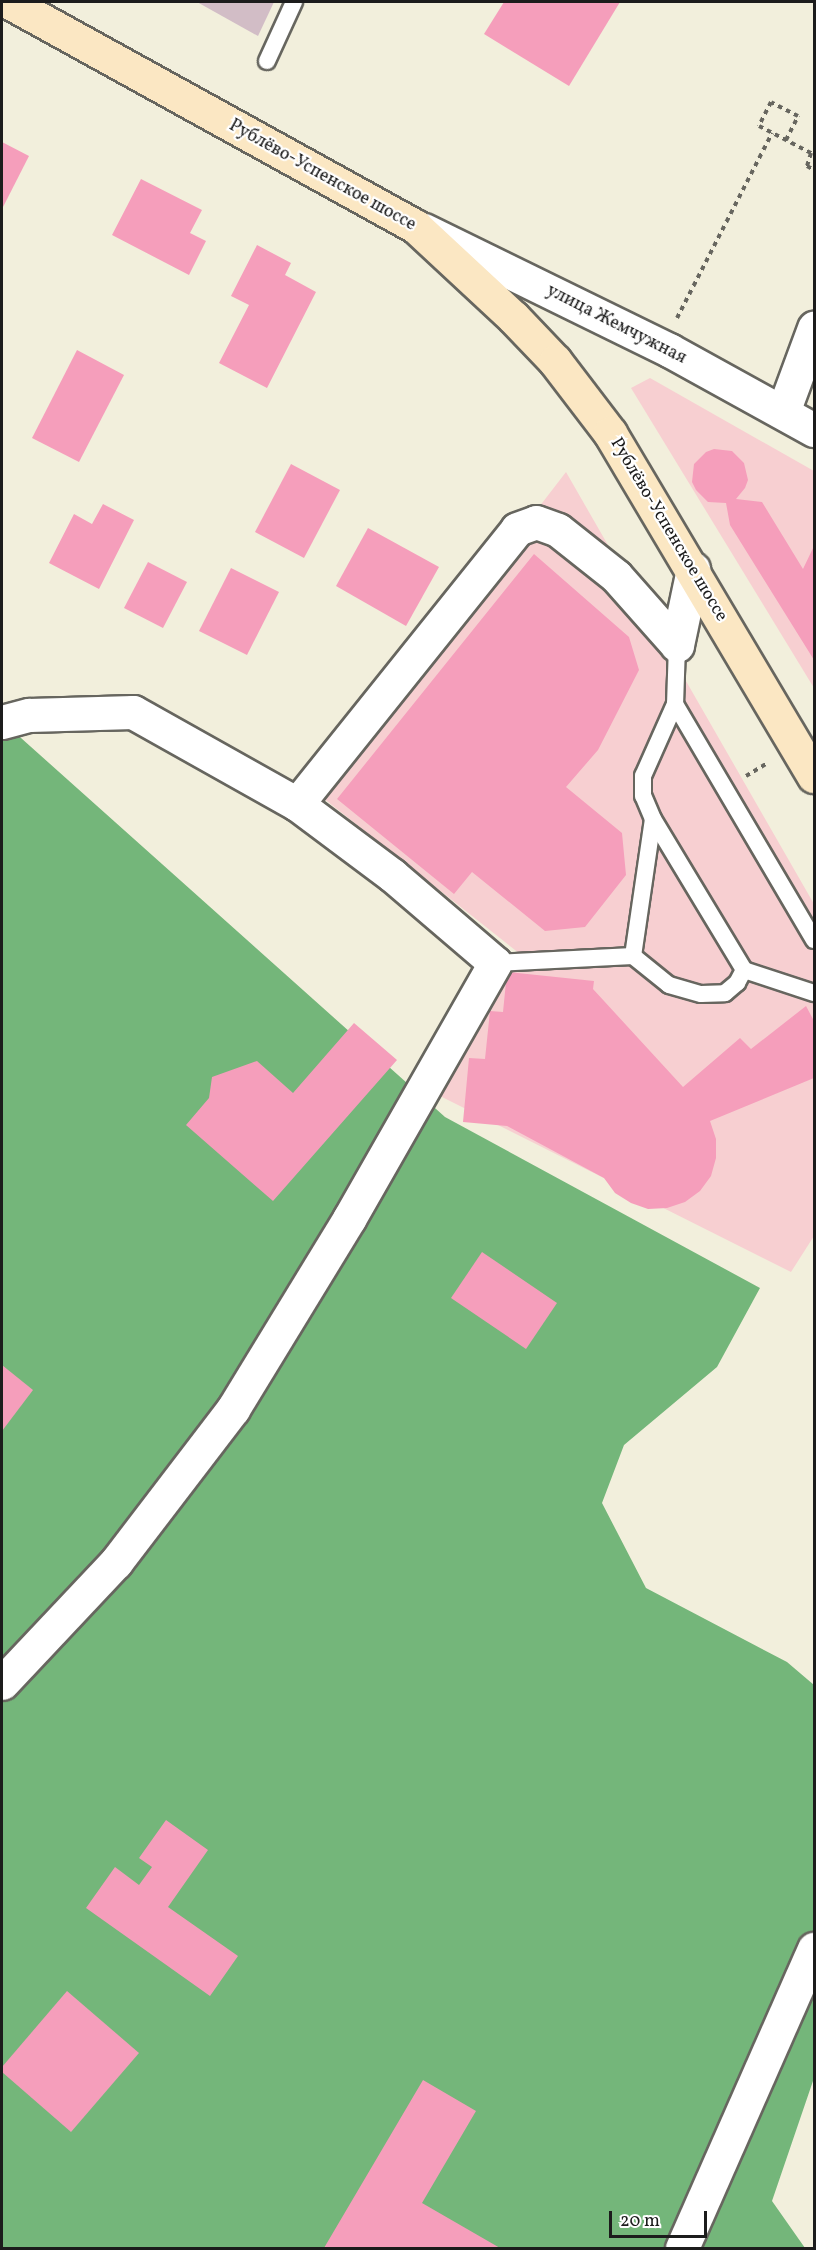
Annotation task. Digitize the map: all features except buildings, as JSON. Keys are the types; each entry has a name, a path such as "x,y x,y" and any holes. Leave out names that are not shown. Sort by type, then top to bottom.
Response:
{"main road":[{"name":"Рублёво-Успенское шоссе","path":"9,2 415,226 513,317 555,361 610,433 693,569 814,776"}],"street":[{"name":"улица Жемчужная","path":"415,226 669,350 814,430"},
{"path":"783,412 814,328"},
{"path":"297,804 517,529 536,522 558,530 616,576 677,645"},
{"path":"677,645 693,569"},
{"path":"2,722 29,715 133,712 297,804 392,875 495,963 349,1219 233,1409 116,1562 2,1683"},
{"path":"682,2248 814,1949"}],"lane":[{"path":"267,61 294,2"},
{"path":"677,645 675,704 643,776 643,796 653,819 744,970 814,993"},
{"path":"675,704 814,940"},
{"path":"633,956 653,819"},
{"path":"495,963 633,956 669,985 701,994 725,993 737,983 744,970"}],"path":[{"path":"786,140 798,116 771,102 759,126 811,153 807,166 814,170"},
{"path":"678,312 772,133"},
{"path":"724,788 772,761"}],"shaded area":[{"path":"197,2 274,2 258,36"},
{"path":"650,378 814,471 814,688 631,388"},
{"path":"566,472 814,904 814,1236 791,1272 428,1090 520,954 318,794"}],"green space":[{"path":"2,721 445,1117 760,1288 717,1367 624,1445 602,1503 646,1588 787,1662 814,1685 814,2078 772,2201 805,2248 2,2248"}]}
